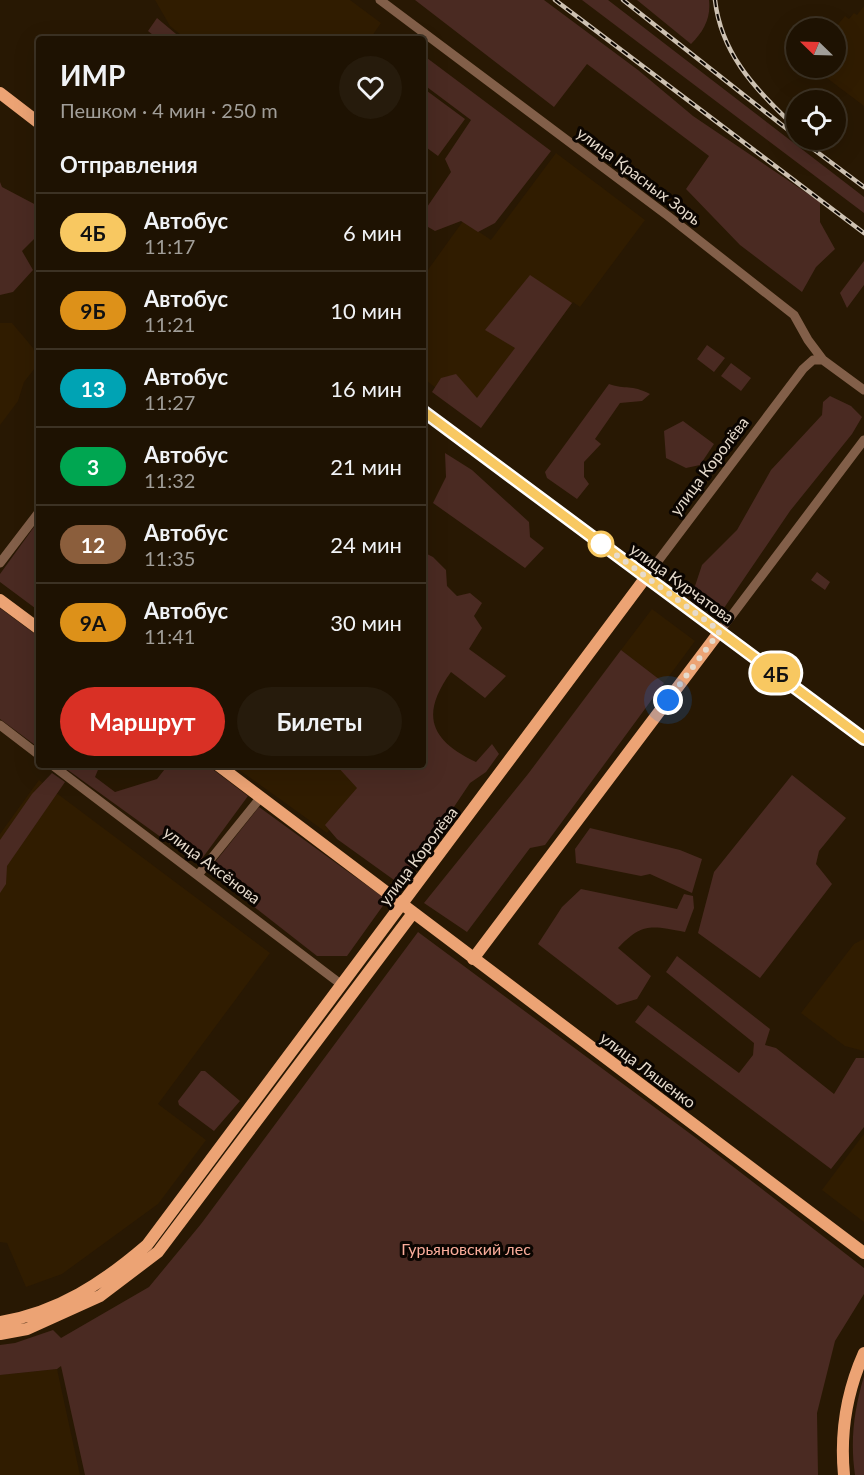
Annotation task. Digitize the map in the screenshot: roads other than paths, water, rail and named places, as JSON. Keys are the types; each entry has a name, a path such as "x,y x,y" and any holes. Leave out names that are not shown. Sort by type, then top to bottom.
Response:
{"main road":[{"path":"0,93 36,121"},
{"name":"улица Курчатова","path":"426,413 864,739"},
{"name":"улица Королёва","path":"0,1334 27,1329 100,1296 131,1275 158,1252 346,989 402,905 646,578"},
{"path":"0,600 36,627"},
{"path":"473,959 720,631"},
{"path":"222,768 413,914"},
{"name":"улица Королёва","path":"0,1322 23,1318 54,1307 94,1287 147,1245 346,989 413,914"},
{"name":"улица Ляшенко","path":"413,914 864,1253"},
{"path":"844,1475 847,1405 855,1372 864,1353"}],"street":[{"name":"улица Красных Зорь","path":"380,0 659,209 794,315 807,340 823,360 864,390"},
{"name":"улица Королёва","path":"646,578 798,376 813,360 823,360"},
{"path":"720,631 864,440"},
{"path":"0,563 36,516"},
{"path":"0,725 36,753"},
{"name":"улица Аксёнова","path":"56,768 346,989"},
{"path":"198,875 261,797"}],"railway":[{"path":"555,0 864,233"},
{"path":"623,0 786,128"},
{"path":"715,0 724,36 741,67 786,118"},
{"path":"814,150 864,187"}],"park label":[{"name":"Гурьяновский лес","path":"466,1249"}]}
